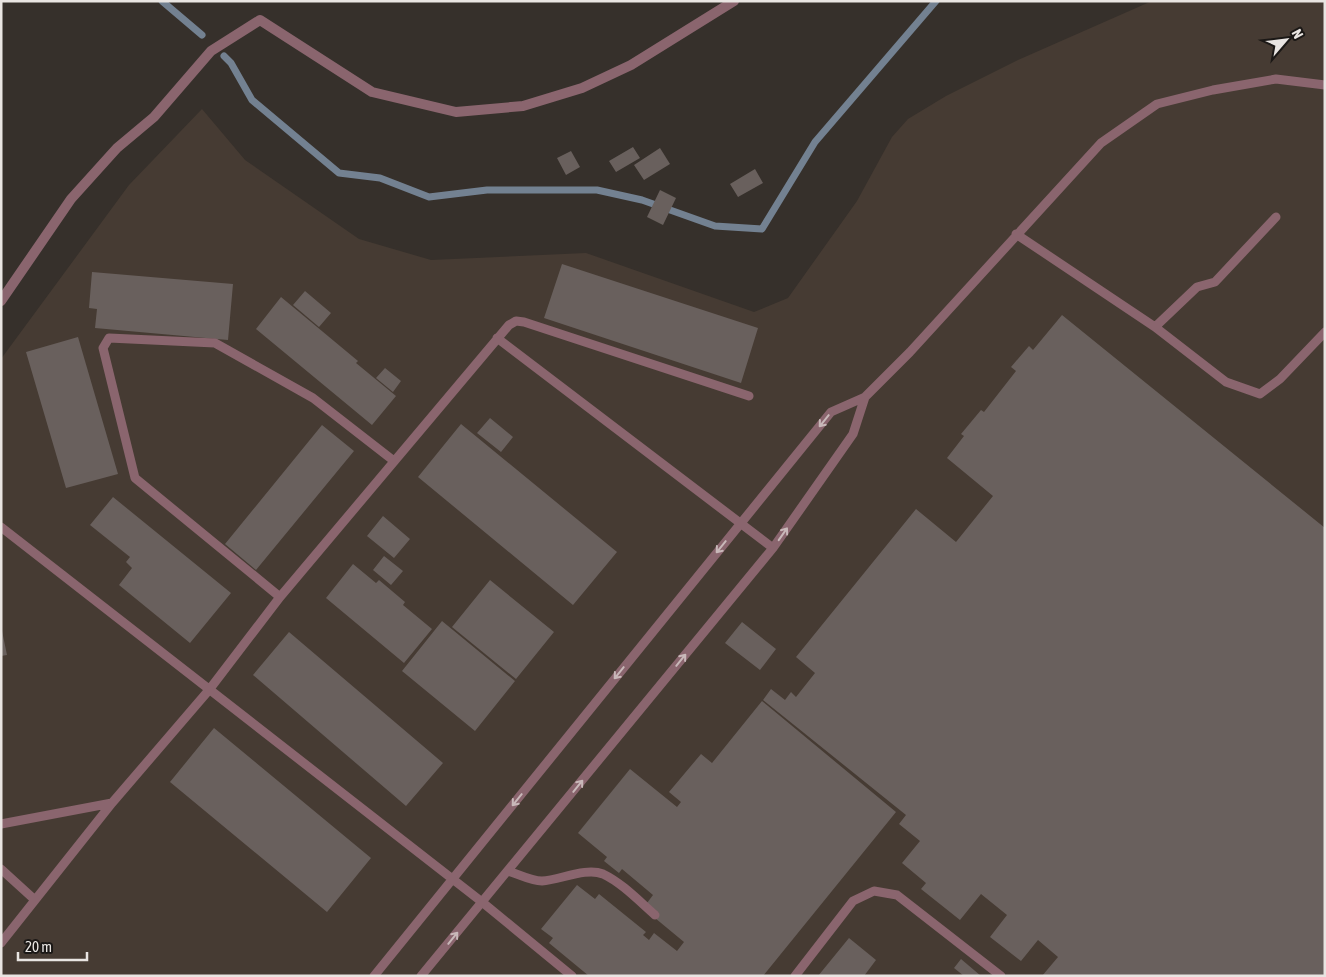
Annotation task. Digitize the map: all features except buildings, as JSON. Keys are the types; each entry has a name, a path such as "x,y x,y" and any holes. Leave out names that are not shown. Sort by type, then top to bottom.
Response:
{"street":[{"path":"1,301 71,199 117,148 154,117 211,51 260,20 372,92 456,112 523,106 582,88 631,65 734,1"}],"lane":[{"path":"374,976 831,412 865,397 910,352 1101,143 1157,104 1213,90 1276,79 1325,84"},
{"path":"1155,326 1197,287 1216,282 1276,217"},
{"path":"1016,234 1155,326 1226,382 1260,394 1280,379 1325,332"},
{"path":"1,942 112,803 209,690 280,598 496,338 509,325 516,321 524,322 749,396"},
{"path":"280,598 135,478 103,348 109,338 215,343 313,398 394,461"},
{"path":"496,338 773,548"},
{"path":"422,976 773,548 853,434 865,397"},
{"path":"1,527 482,902 572,976"},
{"path":"1,824 112,803"},
{"path":"1,868 35,900"},
{"path":"508,871 539,881 560,879 589,871 602,874 619,884 655,915"},
{"path":"795,976 852,901 874,891 897,895 1001,976"}],"shaded area":[{"path":"1152,1 1325,1 1325,976 1,976 1,359 129,185 202,109 245,160 359,239 431,260 586,253 754,312 788,298 857,201 892,137 908,119 946,96 1018,60"}],"waterway":[{"path":"162,1 202,35"},
{"path":"224,56 231,63 252,100 339,173 380,178 429,197 487,190 597,190 642,200 715,226 762,229 815,142 936,1"}]}
